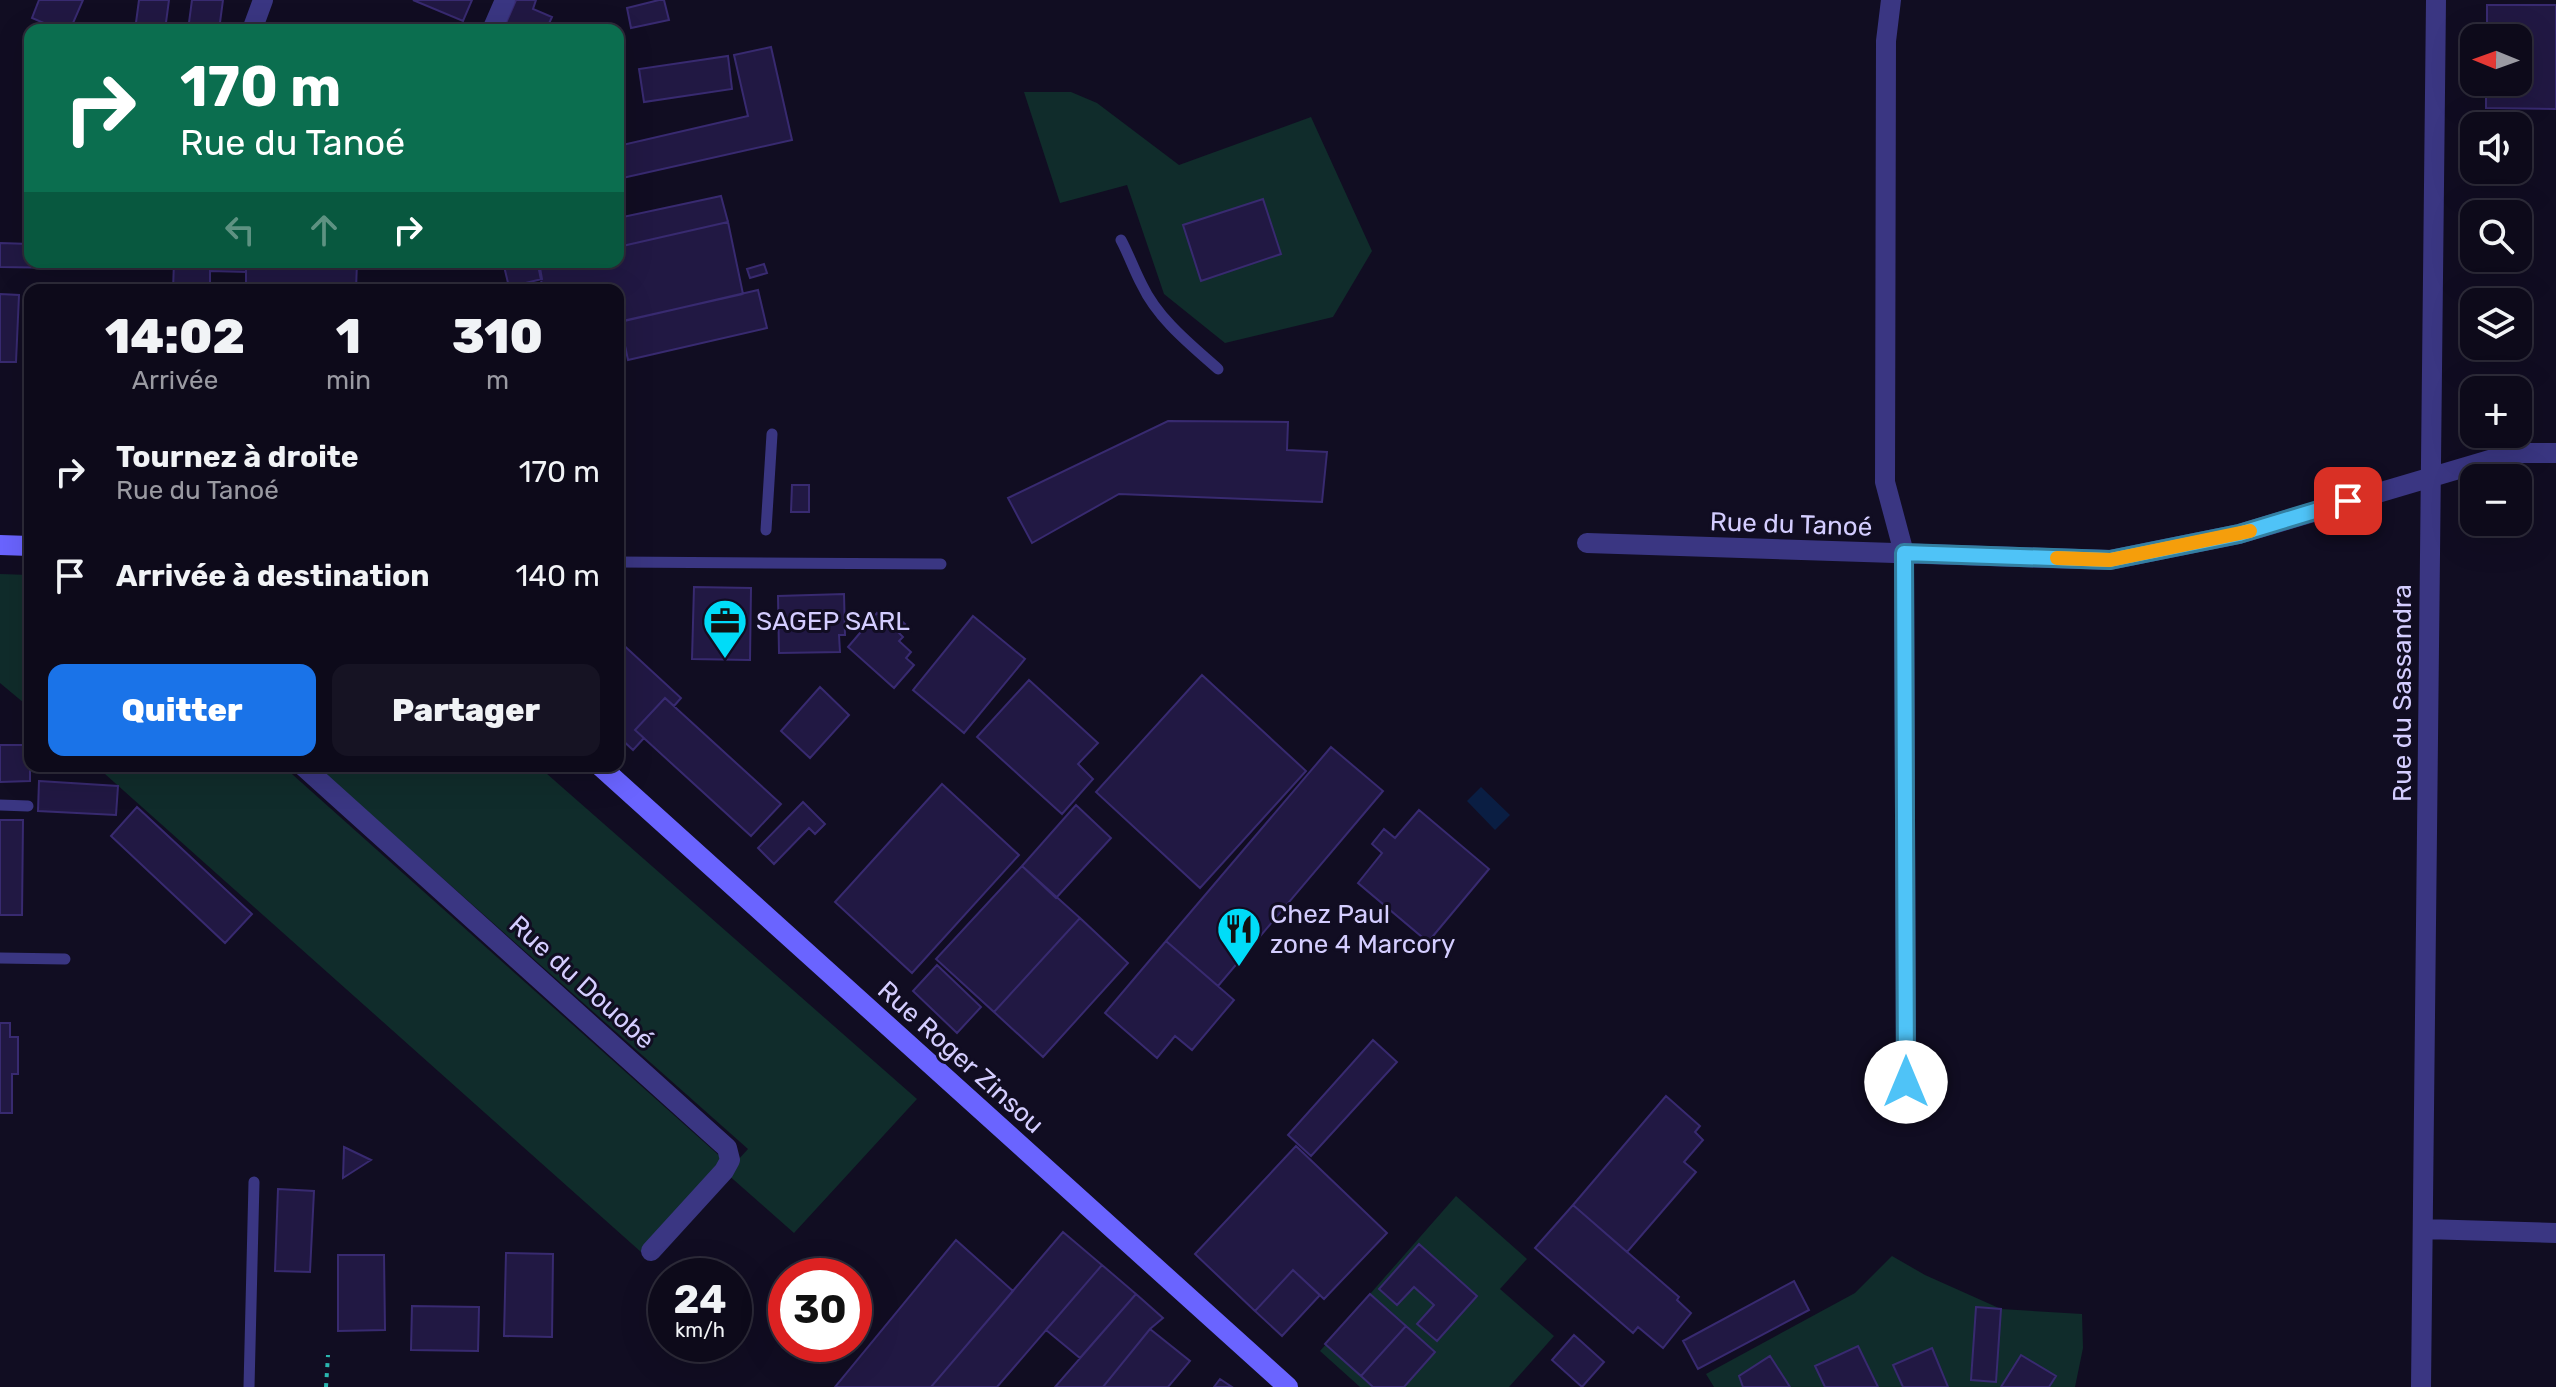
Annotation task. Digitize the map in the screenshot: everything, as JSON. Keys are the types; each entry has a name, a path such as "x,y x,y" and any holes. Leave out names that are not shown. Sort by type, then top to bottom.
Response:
{"street":[{"path":"254,24 263,0"},
{"path":"495,24 505,0"},
{"path":"1891,0 1886,41 1885,482 1904,553 1906,1082"},
{"name":"Rue du Sassandra","path":"2421,1387 2436,0"},
{"name":"Rue du Tanoé","path":"1587,543 2110,560 2239,534 2513,453 2556,453"},
{"path":"0,545 24,546"},
{"name":"Rue du Douobé","path":"310,772 727,1148 730,1160 724,1171 651,1251"},
{"name":"Rue Roger Zinsou","path":"607,772 1288,1387"},
{"path":"2424,1229 2556,1233"}],"lane":[{"path":"1121,240 1154,304 1170,324 1218,369"},
{"path":"766,530 772,434"},
{"path":"624,562 941,564"},
{"path":"0,805 28,806"},
{"path":"0,958 65,959"},
{"path":"249,1387 254,1182"}],"path":[{"path":"326,1387 328,1355"}],"green space":[{"path":"1024,92 1071,92 1097,103 1179,165 1311,117 1372,251 1333,317 1225,343 1164,294 1127,185 1060,203"},
{"path":"0,574 24,575 24,703 0,683"},
{"path":"103,772 290,772 723,1159 641,1252"},
{"path":"323,772 545,772 917,1099 794,1233 726,1173 748,1149"},
{"path":"1456,1196 1527,1259 1500,1289 1554,1336 1509,1387 1360,1387 1320,1351"},
{"path":"1892,1256 1925,1275 2001,1309 2082,1314 2083,1348 2075,1387 1714,1387 1706,1374 1855,1293"}],"water":[{"path":"1481,787 1510,815 1495,830 1467,801"}],"building":[{"path":"39,0 83,0 73,24 46,24 32,18"},
{"path":"139,0 169,0 166,24 136,24"},
{"path":"192,0 223,0 220,24 189,24"},
{"path":"413,0 472,0 463,21"},
{"path":"516,0 536,0 533,9 552,17 549,24 506,24"},
{"path":"664,0 669,20 631,28 627,8"},
{"path":"2487,5 2556,5 2556,109 2486,108 2486,96 2532,96 2532,24 2487,24"},
{"path":"771,47 792,140 624,178 624,145 748,116 734,55"},
{"path":"728,56 732,89 644,102 639,69"},
{"path":"721,196 728,222 624,246 624,217"},
{"path":"1263,199 1281,254 1201,281 1183,225"},
{"path":"728,222 743,294 624,321 624,284 542,284 539,268 624,268 624,246"},
{"path":"0,243 24,244 24,267 0,267"},
{"path":"764,264 767,273 750,278 747,269"},
{"path":"174,268 246,268 246,272 210,271 210,284 173,284"},
{"path":"246,268 357,268 356,284 246,284"},
{"path":"504,268 540,268 542,279 508,284"},
{"path":"758,290 767,328 628,360 624,321"},
{"path":"0,294 19,295 16,362 0,362"},
{"path":"1168,421 1288,422 1287,450 1327,452 1322,502 1119,494 1032,543 1008,498"},
{"path":"792,485 809,485 809,512 791,512"},
{"path":"694,587 751,588 750,660 692,659"},
{"path":"844,594 845,635 839,635 840,652 779,653 778,596"},
{"path":"890,611 905,624 897,631 903,637 899,641 911,652 906,658 914,665 894,688 848,647 877,613 883,618"},
{"path":"973,616 1025,659 964,733 913,690"},
{"path":"624,646 681,698 674,706 665,698 635,730 644,738 633,750 624,742"},
{"path":"1202,675 1306,771 1200,888 1096,792"},
{"path":"1029,680 1098,743 1078,764 1093,779 1062,814 977,737"},
{"path":"820,687 849,715 810,758 781,731"},
{"path":"665,698 781,804 751,836 635,730"},
{"path":"0,745 24,745 24,772 30,772 30,781 0,782"},
{"path":"1331,747 1383,791 1218,986 1166,941"},
{"path":"39,781 118,786 116,815 38,811"},
{"path":"942,784 1019,855 912,973 835,902"},
{"path":"803,802 825,824 815,834 809,828 774,864 758,848"},
{"path":"1076,805 1111,838 1056,898 1022,866"},
{"path":"137,807 252,914 225,943 111,836"},
{"path":"1419,810 1489,869 1428,942 1358,883 1382,853 1372,844 1384,829 1395,838"},
{"path":"0,820 23,820 22,915 0,915"},
{"path":"1022,866 1080,918 994,1012 936,959"},
{"path":"1080,918 1128,963 1043,1057 994,1012"},
{"path":"1166,941 1234,1000 1192,1050 1175,1036 1157,1058 1105,1013"},
{"path":"937,965 981,1007 957,1033 913,991"},
{"path":"0,1023 10,1023 10,1037 18,1037 18,1074 12,1074 12,1113 0,1113"},
{"path":"1373,1040 1397,1062 1311,1156 1288,1135"},
{"path":"1666,1096 1700,1126 1695,1132 1703,1140 1684,1162 1696,1172 1627,1252 1573,1205"},
{"path":"1296,1146 1387,1233 1324,1299 1293,1270 1255,1311 1195,1254"},
{"path":"344,1147 371,1160 343,1178"},
{"path":"278,1189 314,1191 310,1272 275,1271"},
{"path":"1573,1205 1679,1297 1677,1300 1691,1313 1663,1348 1638,1327 1633,1333 1535,1248"},
{"path":"1063,1232 1102,1265 997,1387 931,1387"},
{"path":"956,1240 1013,1291 931,1387 835,1387 856,1362 872,1362 872,1342"},
{"path":"1419,1244 1477,1296 1437,1341 1417,1324 1434,1305 1414,1287 1397,1305 1379,1289"},
{"path":"506,1253 553,1254 552,1337 504,1336"},
{"path":"338,1255 384,1255 385,1330 338,1331"},
{"path":"1102,1265 1136,1294 1080,1358 1046,1330"},
{"path":"1293,1270 1320,1295 1282,1336 1255,1311"},
{"path":"1794,1281 1809,1310 1698,1369 1683,1341"},
{"path":"1136,1294 1163,1318 1150,1329 1103,1387 1055,1387"},
{"path":"1370,1294 1406,1326 1361,1376 1325,1344"},
{"path":"412,1306 479,1307 478,1351 411,1350"},
{"path":"1976,1307 2001,1309 1996,1382 1971,1380"},
{"path":"1406,1326 1435,1352 1404,1387 1373,1387 1361,1376"},
{"path":"1150,1329 1190,1361 1168,1387 1103,1387"},
{"path":"1574,1335 1604,1362 1582,1387 1552,1360"},
{"path":"1858,1346 1878,1387 1825,1387 1815,1366"},
{"path":"1932,1348 1948,1387 1903,1387 1893,1365"},
{"path":"2021,1355 2056,1376 2049,1387 2001,1387"},
{"path":"1770,1356 1790,1387 1743,1387 1739,1376"},
{"path":"1220,1379 1232,1387 1214,1387"}],"slow traffic":[{"path":"2057,558 2110,560 2250,531"}],"place":[{"name":"SAGEP SARL","path":"725,660"},
{"name":"Chez Paul zone 4 Marcory","path":"1239,968"}],"route":[{"path":"1906,1082 1904,553 2110,560 2239,534 2348,501"}]}
